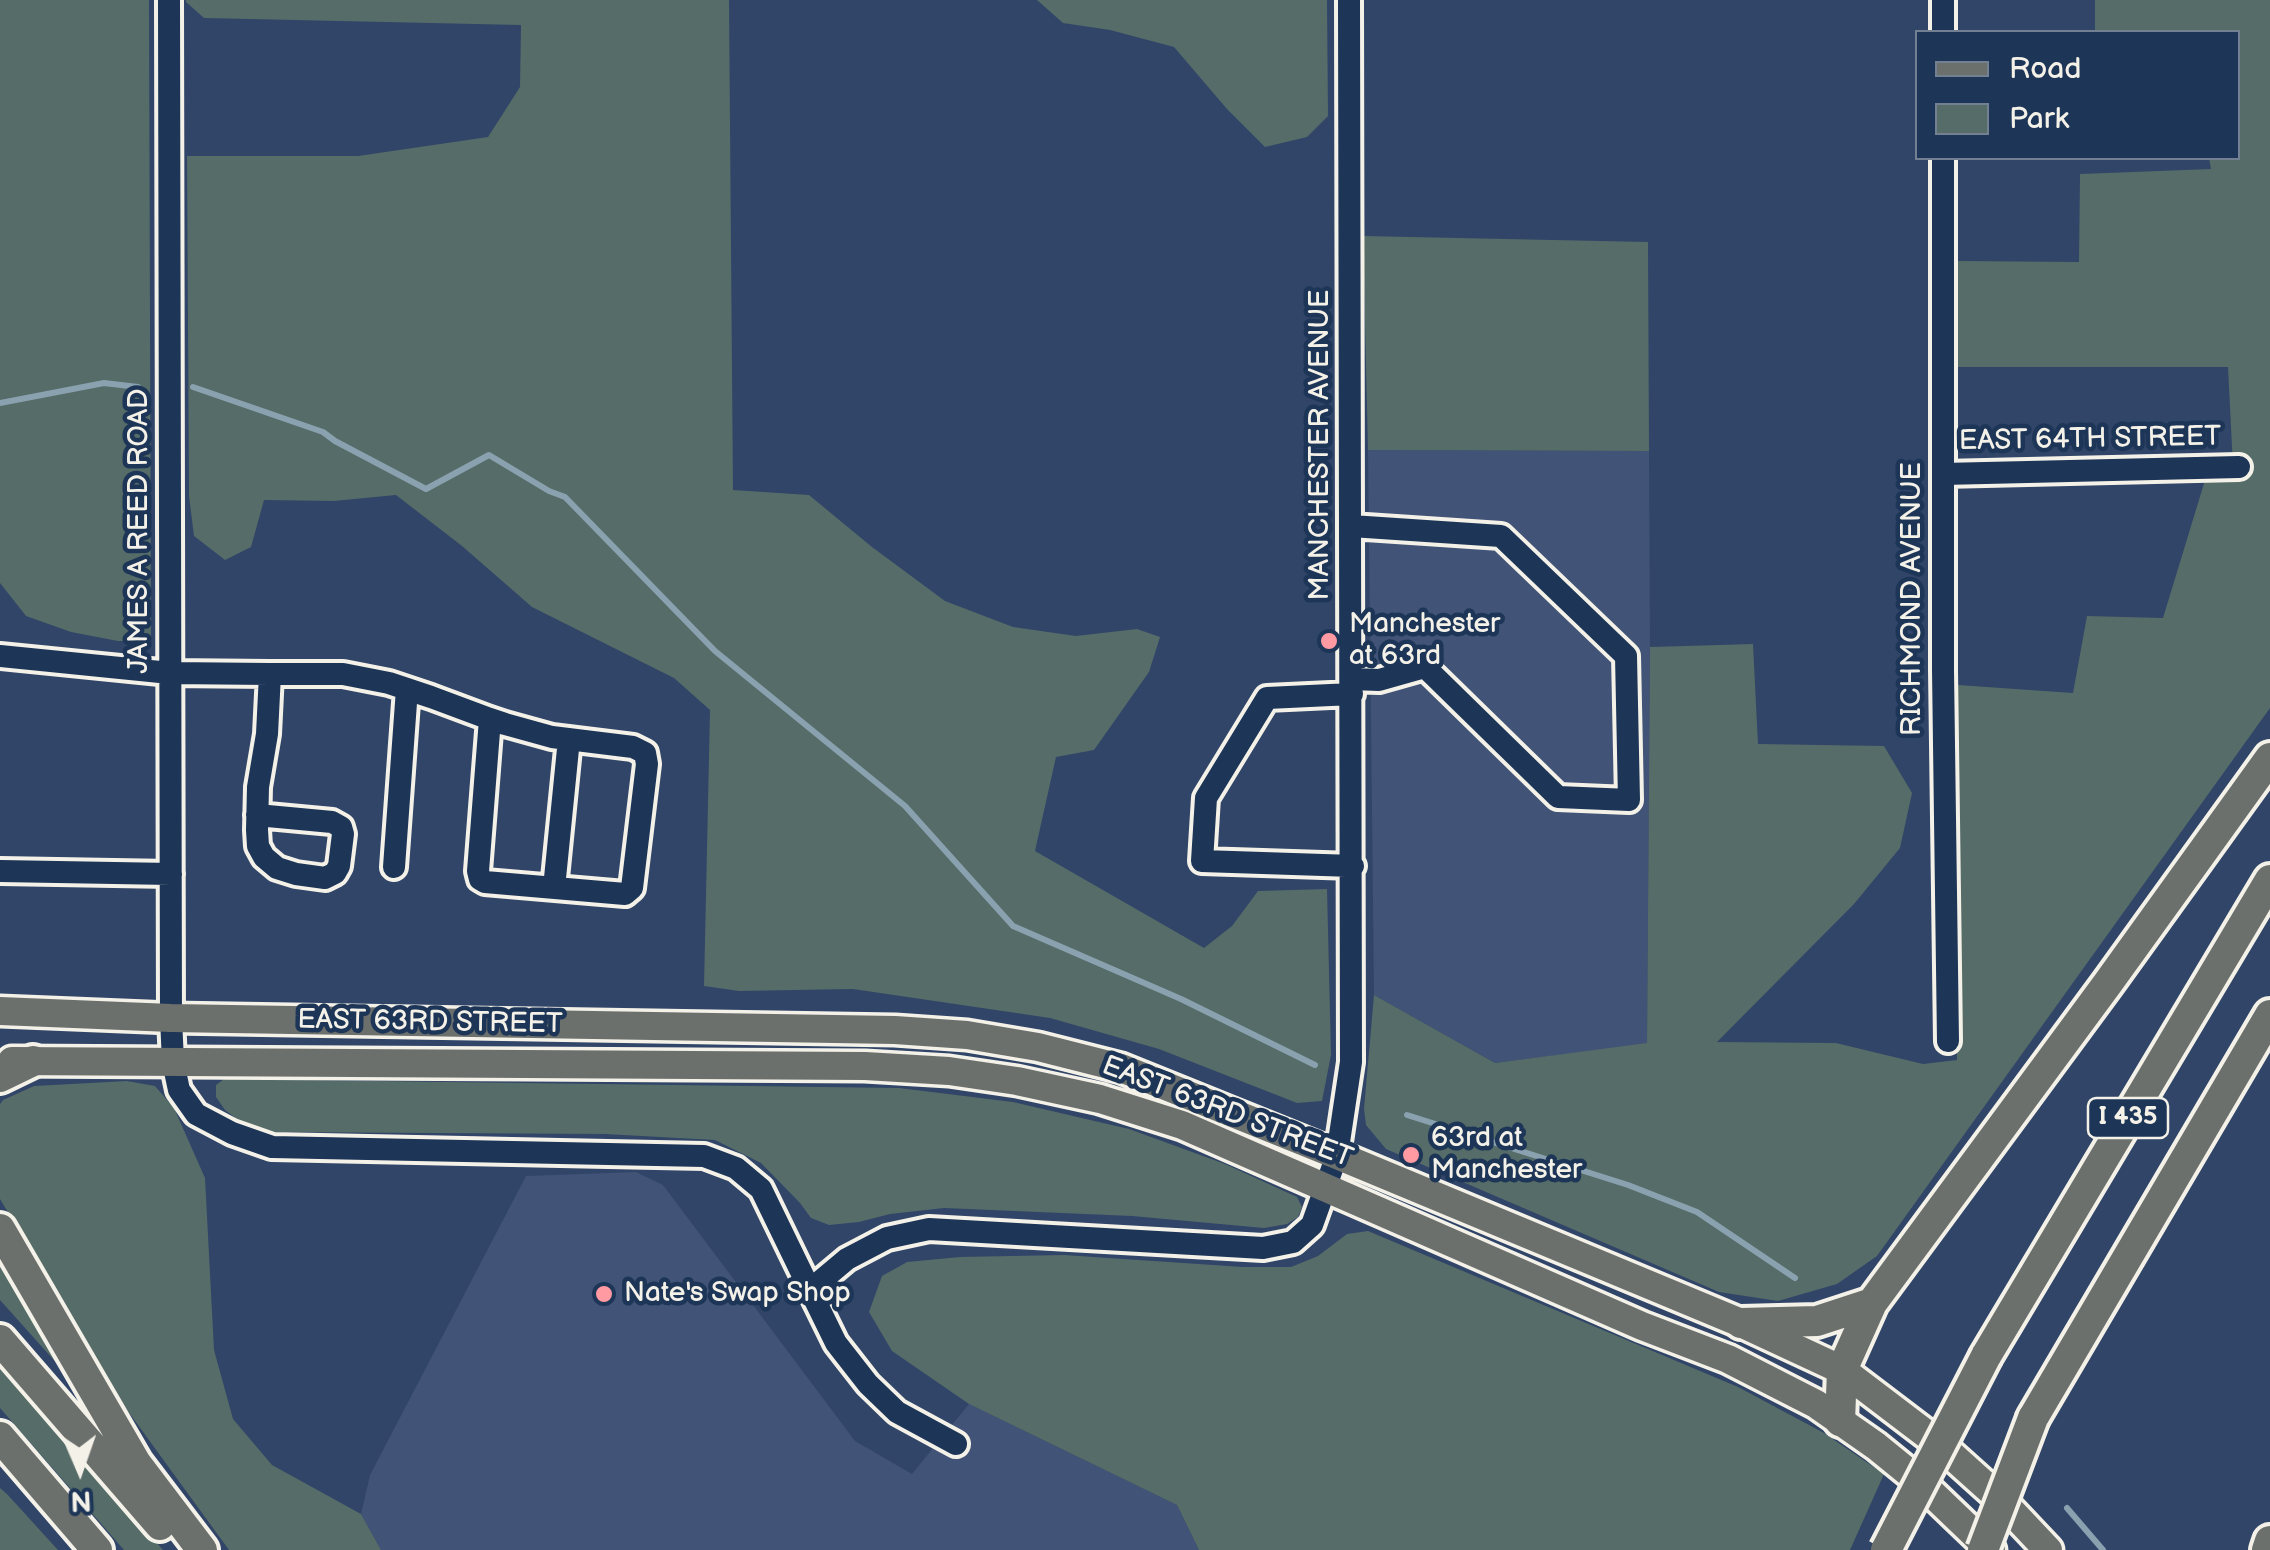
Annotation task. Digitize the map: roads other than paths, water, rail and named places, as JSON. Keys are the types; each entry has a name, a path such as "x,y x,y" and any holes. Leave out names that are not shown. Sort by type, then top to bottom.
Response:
{"highway":[{"path":"1840,1421 1842,1370 1872,1303 2270,758"},
{"name":"I 435","path":"1886,1550 1986,1356 2270,880"},
{"name":"I 435","path":"1987,1550 2034,1418 2270,1014"},
{"path":"0,1078 34,1061"},
{"path":"0,1229 136,1463 202,1550"},
{"path":"1741,1324 1816,1321 1872,1303"},
{"path":"0,1340 182,1550"},
{"path":"0,1437 98,1550"},
{"path":"0,1455 40,1484"},
{"path":"2267,1550 2270,1541"}],"main road":[{"name":"EAST 63RD STREET","path":"0,1011 170,1018 895,1030 1038,1047 1121,1068 1741,1324 1842,1370 1938,1443 1998,1497 2048,1550"},
{"name":"EAST 63RD STREET","path":"0,1061 846,1066 949,1071 1100,1099 1182,1125 1642,1326 1728,1358 1816,1404 1876,1446 1918,1481 1987,1550"}],"street":[{"name":"JAMES A REED ROAD","path":"170,0 170,1018 179,1090 196,1114 232,1133 272,1147 704,1156 736,1168 761,1190 836,1343 868,1384 897,1412 956,1444"},
{"name":"MANCHESTER AVENUE","path":"810,1290 847,1258 887,1238 929,1228 1263,1248 1293,1242 1312,1225 1337,1155 1351,1062 1349,0"},
{"path":"1943,0 1943,30"},
{"name":"RICHMOND AVENUE","path":"1943,160 1948,1041"},
{"name":"EAST 64TH STREET","path":"1943,474 2239,466"},
{"path":"1351,526 1501,536 1626,656 1629,800 1558,797 1426,667 1352,687 1267,698 1206,798 1202,860 1352,866"},
{"path":"0,656 170,672 343,674 389,683 490,719 552,736 633,747 645,753 647,764 632,888 625,894 480,879 490,719"},
{"path":"257,815 270,674"},
{"path":"394,867 408,690"},
{"path":"554,888 569,738"},
{"path":"0,872 170,874"}],"waterway":[{"path":"0,403 104,383 138,387"},
{"path":"193,387 323,432 426,489 489,455 565,497 715,651 905,806 1013,926 1181,999 1315,1065"},
{"path":"1407,1115 1628,1185 1697,1212 1795,1278"},
{"path":"2067,1508 2103,1550"}],"place":[{"name":"Manchester at 63rd","path":"1329,641"},
{"name":"63rd at Manchester","path":"1411,1155"},
{"name":"Nate's Swap Shop","path":"604,1294"}]}
